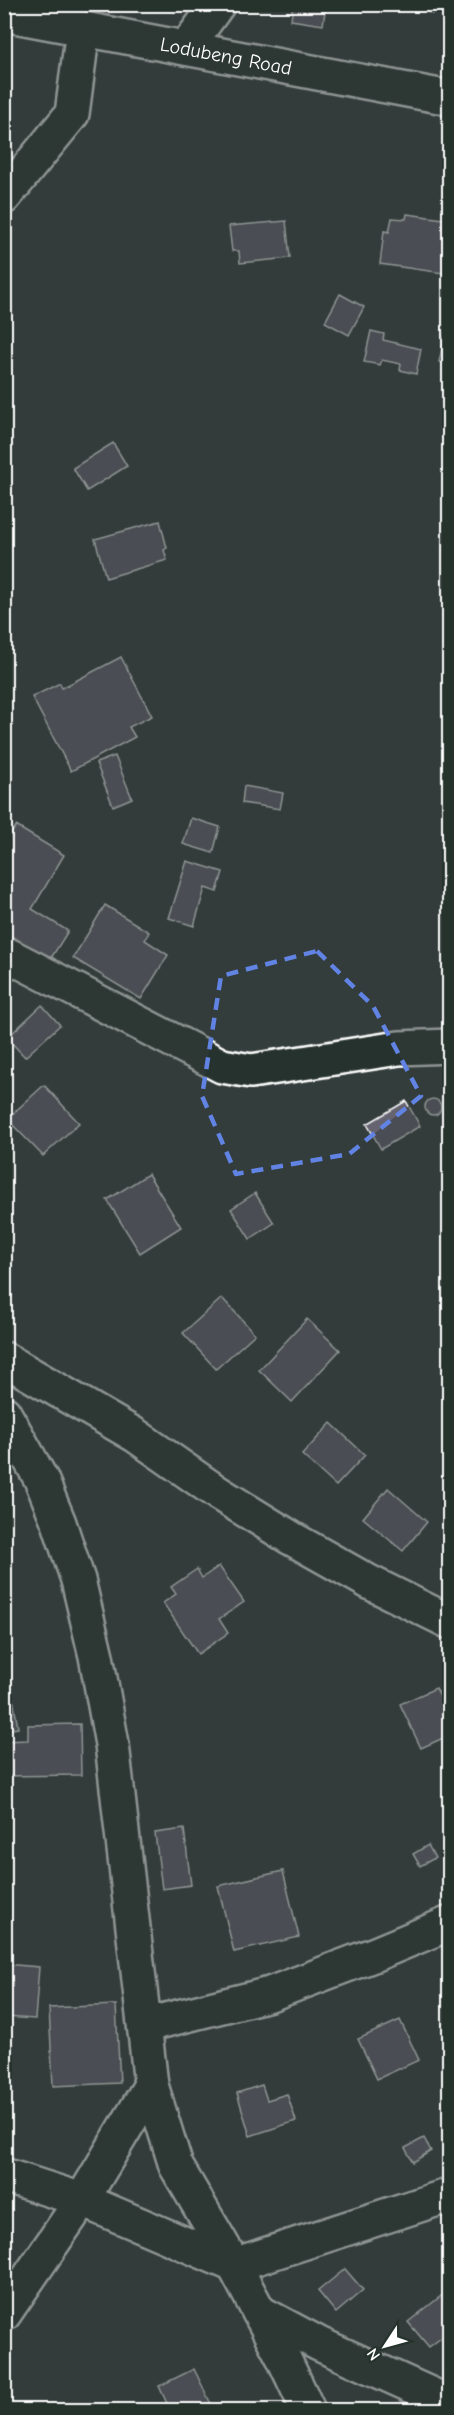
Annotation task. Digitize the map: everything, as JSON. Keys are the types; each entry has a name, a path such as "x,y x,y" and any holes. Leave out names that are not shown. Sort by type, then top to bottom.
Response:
{"street":[{"path":"186,48 218,4"},
{"name":"Lodubeng Road","path":"4,14 450,98"},
{"path":"4,197 72,114 83,29"},
{"path":"4,953 222,1066 251,1071 399,1048 450,1046"},
{"path":"4,1359 135,1435 218,1493 291,1539 369,1582 450,1622"},
{"path":"4,1413 41,1479 59,1522 78,1580 96,1656 112,1744 124,1864 146,2025 151,2085 176,2166 234,2265 308,2410"},
{"path":"146,2025 270,1994 450,1923"},
{"path":"4,2314 82,2200 151,2085"},
{"path":"4,2175 82,2200 234,2265 450,2195"},
{"path":"259,2312 319,2344 450,2403"}],"highlighted area":[{"path":"317,951 373,1006 421,1096 349,1154 236,1174 202,1096 221,976"}],"building":[{"path":"293,4 326,4 323,25 291,20"},
{"path":"413,4 437,4 432,14"},
{"path":"407,214 450,220 450,274 380,264 384,231 389,232 392,218 406,219"},
{"path":"286,221 290,258 240,263 239,251 232,251 229,226"},
{"path":"340,294 364,307 349,335 325,322"},
{"path":"447,325 450,326 450,364 439,362"},
{"path":"371,331 384,334 383,340 421,349 416,374 400,370 401,364 382,360 380,365 364,362"},
{"path":"113,443 127,466 87,491 73,468"},
{"path":"160,521 167,548 164,550 167,560 106,578 95,539"},
{"path":"121,657 152,716 129,727 135,737 71,771 32,697 60,683 62,688"},
{"path":"115,756 132,798 113,806 96,763"},
{"path":"244,786 283,793 280,809 242,803"},
{"path":"191,818 220,827 213,853 183,844"},
{"path":"16,826 64,855 32,909 68,931 48,963 4,937 4,845"},
{"path":"187,861 223,872 217,892 205,888 194,926 169,918"},
{"path":"105,905 149,932 145,940 168,955 141,999 73,958"},
{"path":"42,1005 60,1025 25,1057 7,1038"},
{"path":"44,1085 79,1123 43,1156 7,1119"},
{"path":"433,1099 439,1101 441,1107 439,1113 433,1115 427,1113 425,1107 427,1101"},
{"path":"406,1101 420,1126 381,1149 367,1124"},
{"path":"148,1174 181,1227 140,1253 107,1200"},
{"path":"255,1193 274,1223 250,1239 231,1209"},
{"path":"222,1298 255,1334 216,1369 183,1333"},
{"path":"307,1319 340,1350 292,1402 259,1370"},
{"path":"331,1423 365,1455 336,1486 302,1455"},
{"path":"388,1488 427,1522 403,1551 363,1518"},
{"path":"219,1566 244,1602 219,1619 228,1633 198,1654 163,1603 176,1594 171,1587 197,1569 202,1578"},
{"path":"8,1669 18,1728 4,1730 4,1670"},
{"path":"436,1688 450,1716 450,1735 421,1748 400,1704"},
{"path":"80,1724 81,1775 4,1776 4,1741 28,1740 28,1725"},
{"path":"184,1829 191,1885 162,1889 155,1833"},
{"path":"428,1845 435,1858 420,1866 413,1854"},
{"path":"283,1871 299,1937 234,1952 218,1886"},
{"path":"4,1964 39,1967 35,2019 4,2017"},
{"path":"116,2005 120,2083 53,2086 49,2008"},
{"path":"400,2020 419,2060 377,2079 358,2039"},
{"path":"262,2085 267,2100 287,2094 296,2121 250,2136 237,2093"},
{"path":"424,2138 431,2151 413,2162 405,2148"},
{"path":"345,2269 363,2290 336,2313 318,2291"},
{"path":"450,2289 450,2348 441,2338 429,2347 408,2322"},
{"path":"194,2369 213,2408 170,2410 159,2386"}]}
